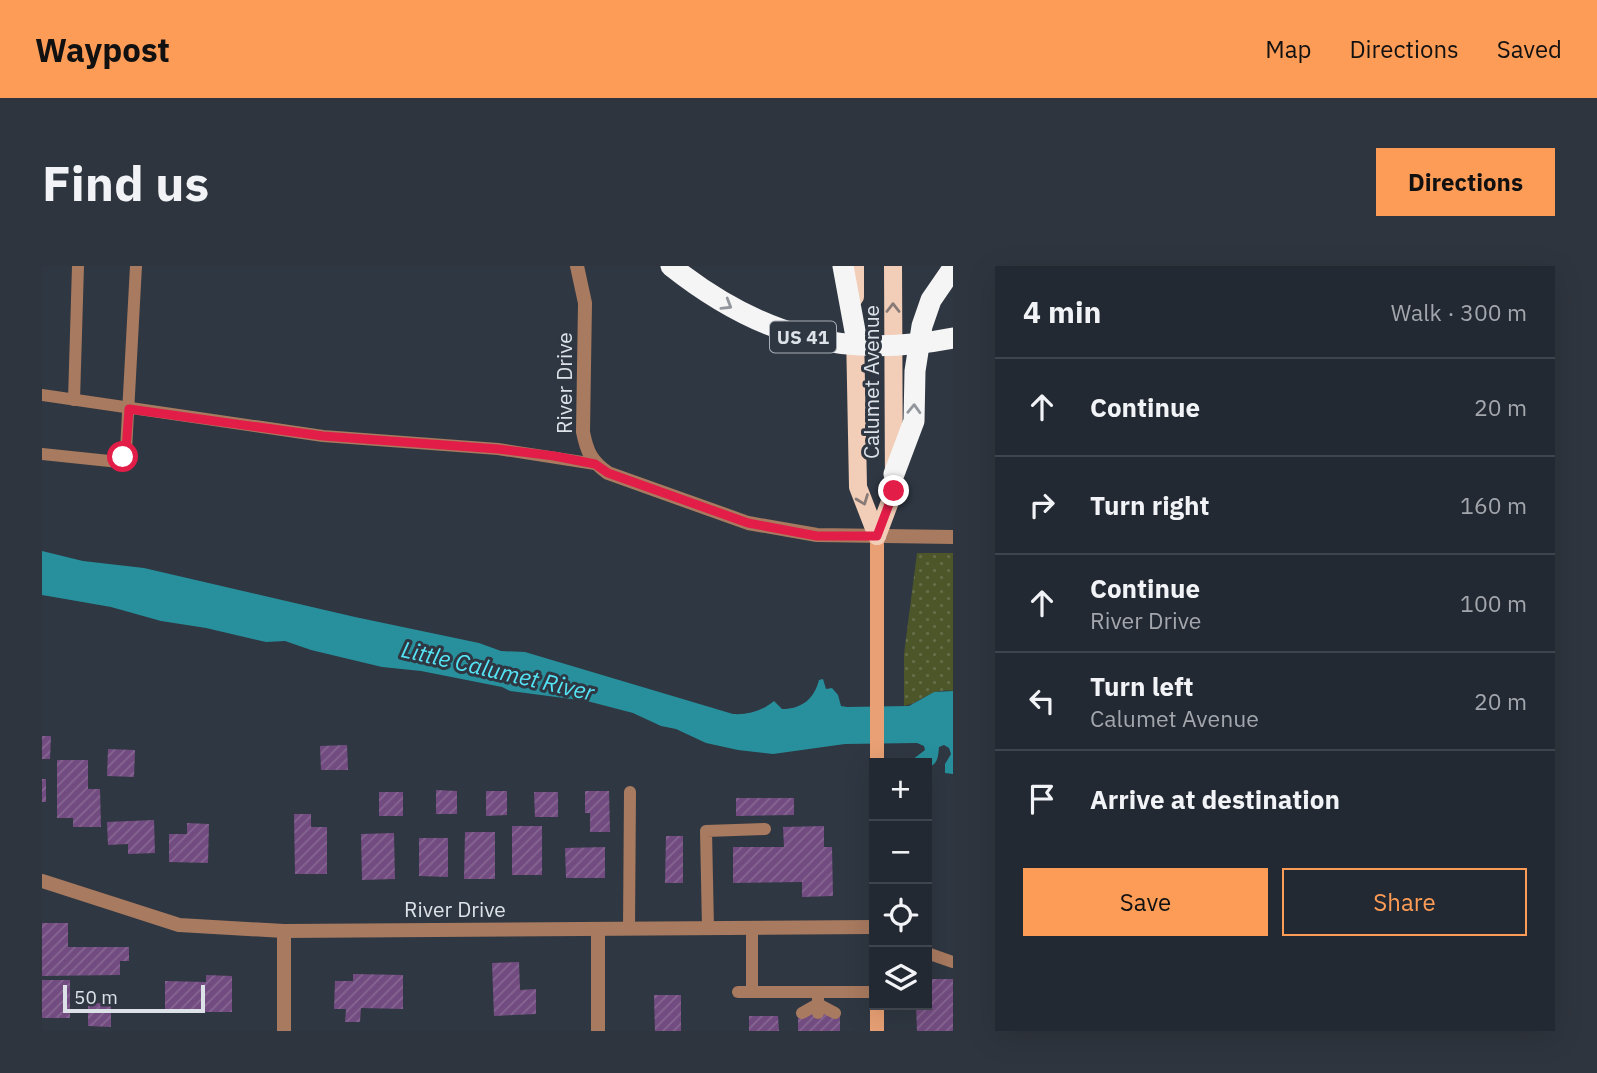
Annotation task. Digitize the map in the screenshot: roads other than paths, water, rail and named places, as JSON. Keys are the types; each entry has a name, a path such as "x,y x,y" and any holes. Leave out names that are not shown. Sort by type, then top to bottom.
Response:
{"highway":[{"name":"US 41","path":"671,266 731,308 763,324 793,334 821,341 877,345 925,344 953,338"},
{"path":"843,266 855,331"},
{"path":"894,474 914,421 915,372 922,326 931,300 953,268"}],"main road":[{"name":"Calumet Avenue","path":"855,266 858,487 877,536"},
{"name":"Calumet Avenue","path":"877,758 877,536 894,491 893,266"},
{"path":"877,1010 877,1031"}],"street":[{"name":"River Drive","path":"577,266 585,303 583,432 586,451 595,464"},
{"path":"595,464 608,473 748,523 817,536 953,537"},
{"name":"River Drive","path":"42,881 179,925 284,931 869,927"},
{"path":"598,929 598,1031"},
{"path":"284,931 284,1031"}],"lane":[{"path":"74,400 78,266"},
{"path":"42,454 119,462 126,450 136,266"},
{"path":"42,395 323,436 498,449 595,464"},
{"path":"629,929 630,792"},
{"path":"708,928 706,831 765,829"},
{"path":"752,928 752,992"},
{"path":"932,955 953,962"},
{"path":"738,992 818,1003 869,993"},
{"path":"818,1003 835,1013"},
{"path":"802,1013 818,1003"}],"water":[{"name":"Little Calumet River","path":"42,551 83,561 144,568 479,643 501,651 525,652 733,714 755,712 774,701 782,709 796,707 810,698 819,680 823,679 826,689 832,688 838,695 841,706 847,707 909,706 934,692 953,691 953,774 945,773 945,764 951,754 949,748 944,745 939,747 938,757 932,765 932,758 915,758 925,750 924,746 917,743 845,744 773,754 738,750 706,743 633,713 587,701 510,691 502,687 421,671 382,667 285,641 266,642 161,621 111,607 42,595"}]}
